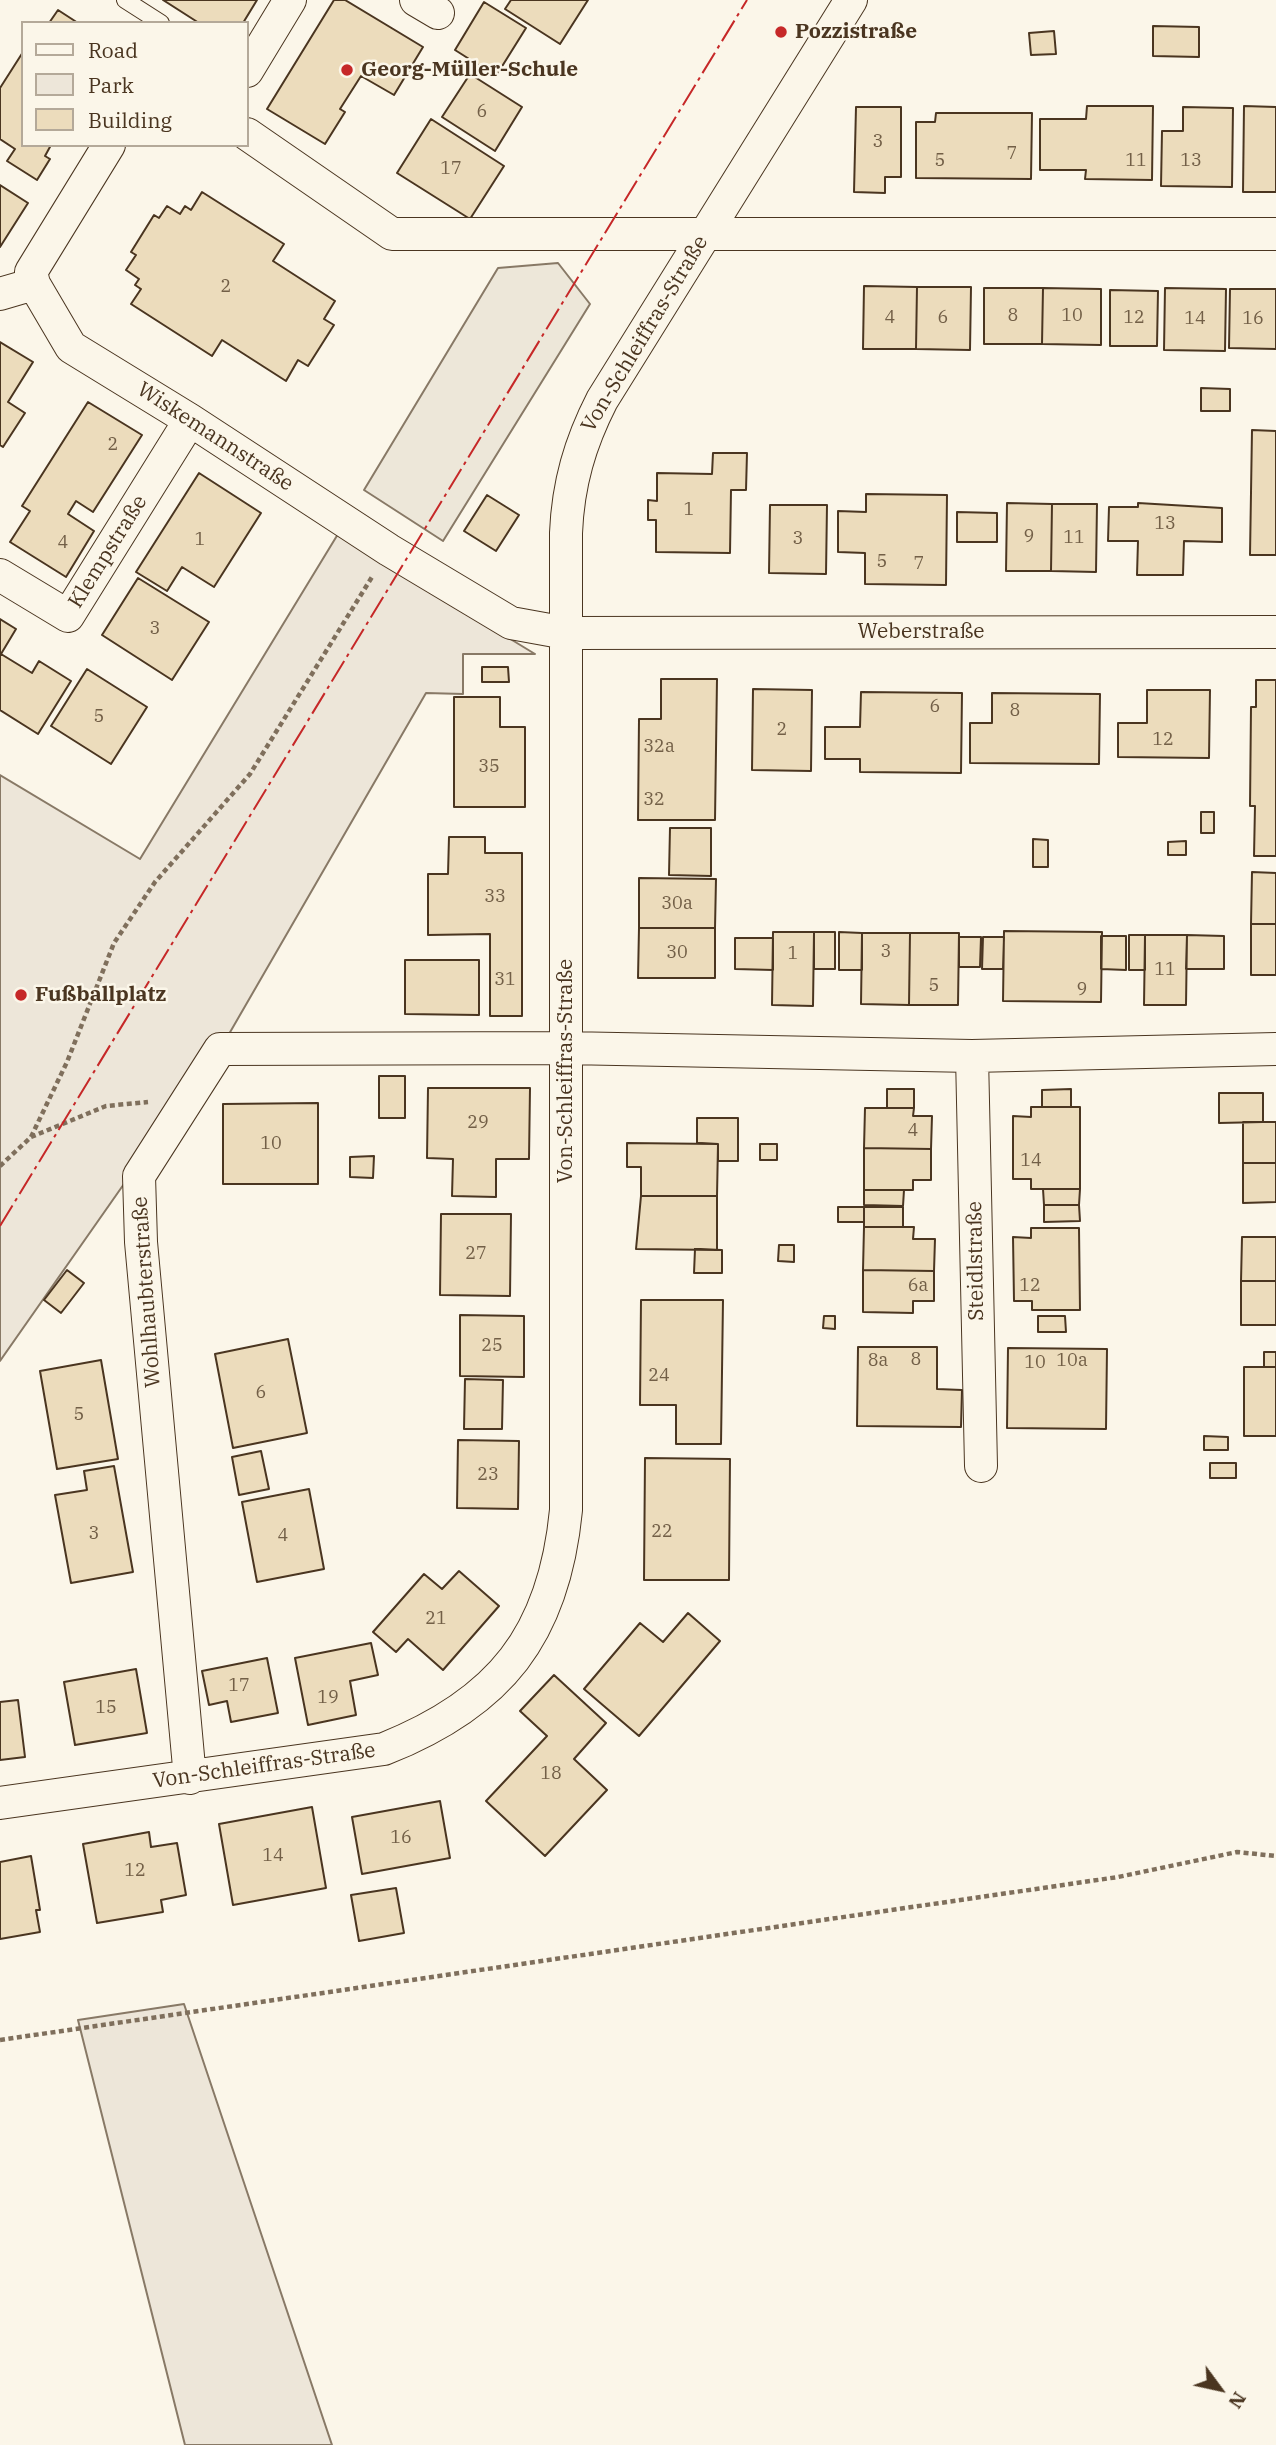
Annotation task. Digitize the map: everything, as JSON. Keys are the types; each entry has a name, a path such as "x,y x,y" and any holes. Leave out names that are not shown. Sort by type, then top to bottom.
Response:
{"street":[{"path":"248,69 290,0"},
{"name":"Von-Schleiffras-Straße","path":"0,1803 384,1749 428,1732 467,1707 502,1675 530,1637 550,1595 562,1553 566,1510 567,503 584,435 706,232 851,0"},
{"path":"248,135 392,234 1276,234"},
{"path":"0,294 34,284 31,272 108,147"},
{"name":"Wiskemannstraße","path":"34,284 71,347 190,420 389,550 511,623 566,632"},
{"name":"Klempstraße","path":"0,575 68,616 190,420"},
{"name":"Weberstraße","path":"566,632 1276,632"},
{"path":"566,1048 972,1056 1276,1049"},
{"name":"Wohlhaubterstraße","path":"190,1778 141,1242 139,1176 220,1049 566,1048"},
{"name":"Steidlstraße","path":"972,1056 981,1466"}],"lane":[{"path":"125,0 158,21"}],"path":[{"path":"31,1137 67,1062 114,943 155,882 250,774 389,550"},
{"path":"0,1166 31,1137 106,1105"},
{"path":"0,2040 1104,1879 1237,1852 1276,1856"}],"green space":[{"path":"338,534 535,654 463,654 463,694 426,693 229,1034 0,1361 0,775 140,859"},
{"path":"184,2004 332,2445 185,2445 78,2020"}],"shaded area":[{"path":"558,263 590,304 443,541 364,490 498,268"}],"building":[{"path":"163,0 257,0 244,21 196,21"},
{"path":"334,0 345,0 423,47 394,95 361,76 340,109 345,112 325,144 267,109"},
{"path":"511,0 588,0 560,44 505,9"},
{"path":"484,2 526,28 496,76 455,50"},
{"path":"58,10 75,21 50,21"},
{"path":"1153,26 1199,27 1199,57 1153,56"},
{"path":"1054,31 1056,54 1031,55 1029,33"},
{"path":"21,55 21,147 50,147 45,156 50,159 37,180 7,161 15,149 0,139 0,88"},
{"path":"470,74 522,107 495,151 442,117"},
{"path":"1087,106 1153,106 1152,180 1085,179 1086,170 1040,170 1040,119 1086,119"},
{"path":"1244,106 1276,107 1276,192 1243,192"},
{"path":"856,107 901,107 901,177 885,177 885,193 854,192"},
{"path":"1183,107 1233,108 1232,187 1161,186 1162,131 1183,131"},
{"path":"936,113 1032,113 1031,179 916,178 916,122 935,122"},
{"path":"431,119 504,166 470,219 397,173"},
{"path":"0,185 28,203 0,247"},
{"path":"202,192 284,244 273,261 335,301 324,319 334,325 308,366 298,360 286,381 222,340 212,356 131,304 141,289 135,285 139,279 126,270 136,255 131,252 154,215 159,218 167,206 180,214 185,206 191,210"},
{"path":"864,286 917,287 916,349 863,349"},
{"path":"917,287 971,287 970,350 916,349"},
{"path":"984,288 1043,288 1042,344 984,344"},
{"path":"1043,288 1101,289 1101,345 1042,344"},
{"path":"1165,288 1226,289 1225,351 1164,350"},
{"path":"1230,289 1276,289 1276,349 1229,348"},
{"path":"1110,290 1158,291 1157,346 1110,346"},
{"path":"0,342 33,362 8,402 25,413 3,447 0,445"},
{"path":"1201,388 1230,389 1230,411 1201,411"},
{"path":"88,402 142,435 93,512 76,501 68,514 94,531 66,577 10,542 30,511 22,506"},
{"path":"1252,430 1276,431 1276,555 1250,555"},
{"path":"713,453 747,453 746,490 731,490 730,553 656,552 656,520 648,520 648,500 657,501 657,473 712,474"},
{"path":"199,473 261,513 214,587 182,567 167,591 136,572"},
{"path":"866,494 947,495 946,585 865,584 865,553 838,552 838,511 866,512"},
{"path":"487,495 519,515 496,551 464,531"},
{"path":"1007,503 1052,504 1051,571 1006,571"},
{"path":"1138,503 1222,508 1222,542 1184,541 1183,575 1137,575 1138,541 1108,541 1109,507 1138,507"},
{"path":"1052,504 1097,504 1096,572 1051,571"},
{"path":"770,505 827,505 826,574 769,573"},
{"path":"957,512 997,513 997,542 957,542"},
{"path":"138,578 209,622 172,680 102,635"},
{"path":"0,619 16,629 1,654 32,673 39,661 71,681 38,734 0,710"},
{"path":"482,667 508,667 509,682 482,682"},
{"path":"87,669 147,707 111,764 51,726"},
{"path":"661,679 717,679 715,820 638,820 639,719 661,719"},
{"path":"1256,680 1276,680 1276,856 1254,856 1255,806 1250,806 1251,707 1256,707"},
{"path":"753,689 812,690 811,771 752,770"},
{"path":"1147,690 1210,690 1209,758 1118,757 1118,723 1147,723"},
{"path":"861,692 962,693 961,773 860,772 860,759 825,759 825,727 860,727"},
{"path":"992,693 1100,694 1099,764 970,763 970,723 992,723"},
{"path":"454,697 500,697 500,727 525,727 525,807 454,807"},
{"path":"1201,812 1214,812 1214,833 1201,833"},
{"path":"670,828 711,828 711,876 669,875"},
{"path":"449,837 485,837 485,853 522,853 522,1016 490,1016 490,934 428,935 428,874 448,874"},
{"path":"1033,839 1048,840 1048,867 1033,867"},
{"path":"1186,841 1186,855 1168,855 1168,842"},
{"path":"1252,872 1276,873 1276,924 1251,924"},
{"path":"639,878 716,879 715,928 639,928"},
{"path":"1251,924 1276,924 1276,975 1251,975"},
{"path":"639,928 715,928 715,978 638,978"},
{"path":"1004,931 1102,932 1101,1002 1003,1001"},
{"path":"773,932 814,932 813,1006 772,1005"},
{"path":"814,932 835,932 835,969 814,969"},
{"path":"839,932 862,933 862,970 839,970"},
{"path":"862,933 910,933 909,1005 861,1004"},
{"path":"910,933 959,933 958,1005 909,1005"},
{"path":"1129,935 1145,935 1145,970 1129,970"},
{"path":"1145,935 1187,935 1186,1005 1144,1005"},
{"path":"1187,935 1224,936 1224,969 1186,969"},
{"path":"1101,936 1126,936 1126,970 1101,969"},
{"path":"959,937 981,937 980,967 959,967"},
{"path":"983,937 1004,937 1003,969 982,969"},
{"path":"735,938 773,938 773,970 735,969"},
{"path":"405,960 479,960 479,1015 405,1014"},
{"path":"379,1076 405,1076 405,1118 379,1118"},
{"path":"428,1088 530,1088 529,1159 496,1159 496,1197 452,1196 453,1159 427,1158"},
{"path":"887,1089 914,1089 914,1108 887,1108"},
{"path":"1071,1089 1071,1107 1042,1107 1042,1090"},
{"path":"1219,1093 1263,1093 1263,1122 1219,1123"},
{"path":"318,1103 318,1184 223,1184 223,1104"},
{"path":"1031,1107 1080,1107 1080,1189 1031,1189 1031,1179 1013,1179 1013,1116 1031,1117"},
{"path":"865,1108 914,1108 913,1116 932,1116 931,1149 864,1148"},
{"path":"697,1118 738,1118 738,1161 718,1161 718,1144 697,1143"},
{"path":"1243,1122 1276,1122 1276,1163 1243,1163"},
{"path":"627,1143 718,1144 717,1196 641,1196 641,1167 627,1167"},
{"path":"760,1144 777,1144 777,1160 760,1160"},
{"path":"864,1148 931,1149 931,1180 913,1180 913,1190 864,1190"},
{"path":"374,1156 373,1178 350,1177 350,1157"},
{"path":"1243,1163 1276,1163 1276,1202 1243,1203"},
{"path":"1043,1189 1080,1189 1079,1205 1044,1205"},
{"path":"864,1190 904,1190 903,1206 864,1205"},
{"path":"641,1196 717,1196 717,1250 636,1249"},
{"path":"1044,1205 1079,1205 1080,1221 1044,1222"},
{"path":"838,1207 864,1207 864,1222 838,1222"},
{"path":"864,1207 903,1207 903,1227 864,1227"},
{"path":"441,1214 511,1214 510,1296 440,1295"},
{"path":"864,1227 914,1227 913,1239 935,1239 934,1271 863,1270"},
{"path":"1031,1228 1079,1228 1080,1310 1032,1310 1032,1301 1014,1301 1013,1237 1031,1238"},
{"path":"1242,1237 1276,1237 1276,1281 1241,1281"},
{"path":"779,1245 794,1245 794,1262 778,1261"},
{"path":"695,1249 722,1250 722,1273 694,1273"},
{"path":"67,1270 84,1283 61,1313 44,1300"},
{"path":"863,1270 934,1271 934,1301 913,1301 913,1313 863,1312"},
{"path":"1241,1281 1276,1281 1276,1325 1241,1325"},
{"path":"641,1300 723,1300 721,1444 676,1444 676,1405 640,1405"},
{"path":"460,1315 524,1316 524,1377 460,1376"},
{"path":"824,1316 835,1316 835,1329 823,1328"},
{"path":"1038,1316 1065,1316 1066,1332 1038,1332"},
{"path":"288,1339 307,1433 233,1448 215,1354"},
{"path":"858,1347 937,1347 937,1389 962,1390 961,1427 857,1426"},
{"path":"1008,1348 1107,1349 1106,1429 1007,1428"},
{"path":"1264,1352 1276,1352 1276,1367 1264,1367"},
{"path":"101,1360 118,1459 57,1469 40,1371"},
{"path":"1244,1367 1276,1367 1276,1436 1244,1436"},
{"path":"465,1379 503,1380 502,1429 464,1429"},
{"path":"1204,1436 1228,1437 1228,1450 1204,1450"},
{"path":"458,1440 519,1441 518,1509 457,1508"},
{"path":"261,1451 269,1489 239,1495 232,1457"},
{"path":"645,1458 730,1459 729,1580 644,1580"},
{"path":"1210,1463 1236,1463 1236,1478 1210,1478"},
{"path":"114,1466 133,1572 71,1583 55,1495 87,1490 84,1471"},
{"path":"309,1489 324,1569 257,1582 242,1502"},
{"path":"459,1571 499,1606 443,1670 408,1639 396,1652 373,1632 424,1574 442,1589"},
{"path":"688,1613 720,1641 639,1736 584,1689 640,1623 663,1642"},
{"path":"371,1643 378,1675 350,1681 356,1715 308,1725 295,1658"},
{"path":"267,1658 278,1713 231,1722 227,1701 209,1705 202,1671"},
{"path":"136,1669 147,1733 75,1745 64,1682"},
{"path":"554,1675 606,1723 574,1759 607,1790 545,1856 486,1801 547,1736 520,1711"},
{"path":"18,1700 25,1757 0,1760 0,1702"},
{"path":"440,1801 450,1858 362,1874 352,1817"},
{"path":"312,1807 326,1888 233,1905 219,1824"},
{"path":"149,1832 151,1847 177,1843 186,1895 161,1900 163,1912 97,1923 83,1844"},
{"path":"31,1856 40,1910 36,1910 40,1932 0,1939 0,1862"},
{"path":"396,1888 404,1933 359,1941 351,1895"}],"power":[{"path":"0,1226 747,0"}],"place":[{"name":"Pozzistraße","path":"781,32"},
{"name":"Georg-Müller-Schule","path":"347,70"},
{"name":"Fußballplatz","path":"21,995"}]}
